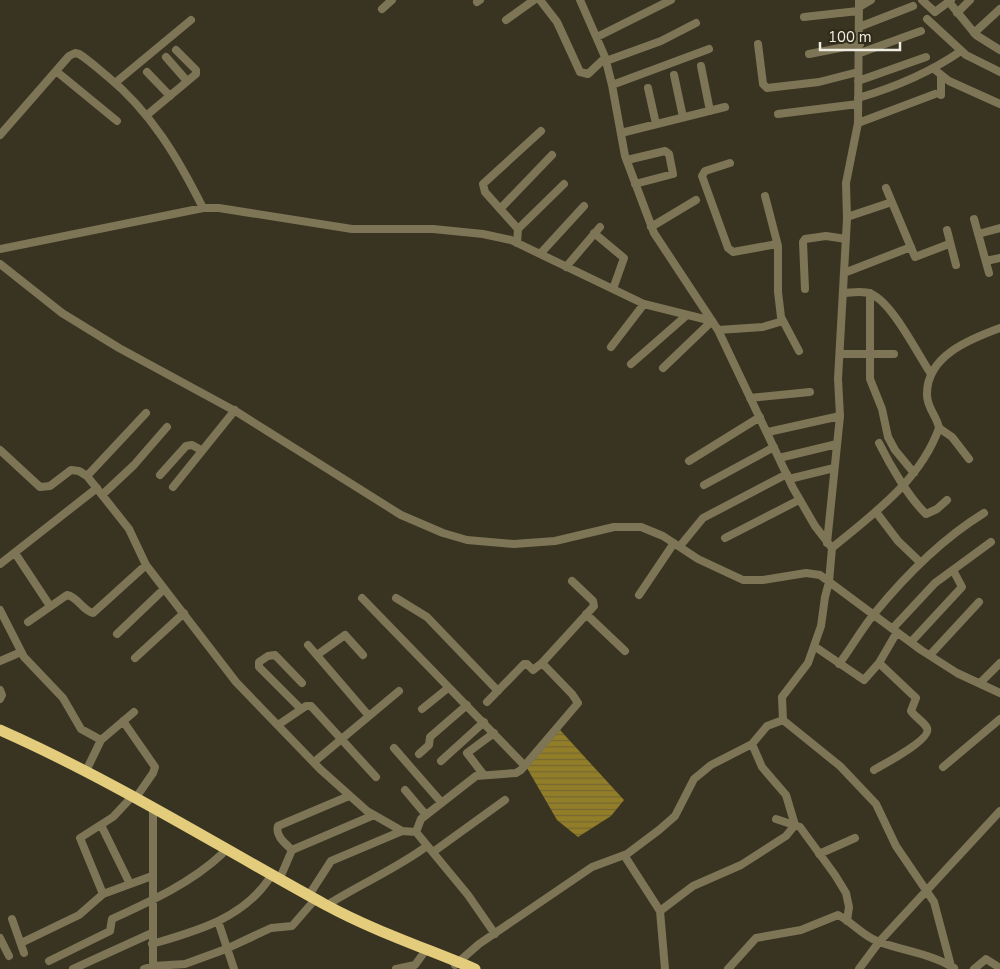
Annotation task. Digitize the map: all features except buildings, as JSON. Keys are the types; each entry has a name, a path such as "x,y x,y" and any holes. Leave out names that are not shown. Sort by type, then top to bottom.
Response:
{"highway":[{"path":"0,730 86,770 131,800 222,854 274,879"},
{"path":"0,736 131,800"},
{"path":"153,813 383,938 454,966 475,969"},
{"path":"310,899 327,905 454,966"}],"street":[{"path":"382,9 392,0"},
{"path":"506,20 534,0"},
{"path":"540,0 557,22 580,72 588,74 606,59 661,41 696,23"},
{"path":"580,0 606,59 627,160 651,226 718,330 799,500 830,545"},
{"path":"597,37 672,0"},
{"path":"804,17 859,6 871,0"},
{"path":"922,0 935,12 950,1 957,13 974,33 999,47"},
{"path":"957,13 970,0"},
{"path":"782,720 782,697 808,663 821,626 829,582 834,468 840,416 838,379 847,216 846,182 858,123 859,6"},
{"path":"859,27 913,6"},
{"path":"974,33 1000,9"},
{"path":"927,19 961,51 979,63 1000,72"},
{"path":"115,82 191,20"},
{"path":"860,53 920,31"},
{"path":"758,44 763,84 767,88 819,82 858,72"},
{"path":"809,54 860,44"},
{"path":"612,85 709,49"},
{"path":"147,116 196,74 196,70 176,50"},
{"path":"778,114 858,101 891,89 934,69 961,51"},
{"path":"1,132 68,56 75,53 83,56 115,82 147,116 177,157 203,208"},
{"path":"858,81 926,57"},
{"path":"166,58 187,81"},
{"path":"701,66 710,111"},
{"path":"934,69 941,76 1000,104"},
{"path":"56,71 117,121"},
{"path":"147,72 170,96"},
{"path":"674,75 683,117"},
{"path":"858,123 938,94 941,76"},
{"path":"648,88 656,124"},
{"path":"621,133 726,107"},
{"path":"518,229 485,192 483,184 541,131"},
{"path":"627,160 665,152 669,154 673,174 635,184"},
{"path":"500,209 552,155"},
{"path":"730,163 705,171 702,176 728,248 733,252 777,244"},
{"path":"517,243 518,229 564,184"},
{"path":"886,188 917,258 949,244"},
{"path":"765,196 777,244 778,292 783,321 799,351"},
{"path":"651,226 696,200"},
{"path":"847,216 892,202"},
{"path":"540,254 584,206"},
{"path":"0,249 203,208 233,209 352,229 433,229 483,234 517,243 644,304 712,321"},
{"path":"974,219 989,273"},
{"path":"978,234 1000,228"},
{"path":"566,267 597,230 624,258 613,289"},
{"path":"947,230 949,244 956,265"},
{"path":"805,289 803,242 805,239 826,236 846,239"},
{"path":"844,273 911,247"},
{"path":"986,261 1000,258"},
{"path":"0,264 62,313 118,348 235,410 289,442 401,515 467,540 514,544 541,543 607,528 641,527 653,530 698,559 743,580 763,580 806,573 820,575 930,656 957,673 1000,693"},
{"path":"843,293 870,293 881,302 907,334 931,374"},
{"path":"870,293 870,379 882,408 888,436 895,450 914,473"},
{"path":"612,347 644,304"},
{"path":"631,364 688,315"},
{"path":"663,368 712,321"},
{"path":"718,330 763,328 783,321"},
{"path":"970,459 952,437 939,428 930,410 927,396 931,374 936,366 957,347 971,338 1000,328"},
{"path":"840,354 894,354"},
{"path":"750,398 810,392"},
{"path":"173,487 235,410"},
{"path":"87,476 146,413"},
{"path":"768,432 840,416"},
{"path":"689,460 760,417"},
{"path":"102,495 134,465 167,428"},
{"path":"830,545 876,512 904,484 928,453 939,428"},
{"path":"878,443 919,507 926,514 937,509 947,500"},
{"path":"779,458 837,444"},
{"path":"160,475 186,446 192,445 202,450"},
{"path":"704,485 774,447"},
{"path":"0,450 40,486 50,486 71,470 79,471 87,476 129,529 146,565 236,682 349,796 374,815 402,831 416,832 468,895 495,934"},
{"path":"639,595 677,544 703,518 788,477 834,468"},
{"path":"0,564 96,488"},
{"path":"725,538 799,500"},
{"path":"876,512 898,541 921,563"},
{"path":"839,664 874,614 921,563 959,529 984,514"},
{"path":"814,646 864,680 879,663 895,630 935,583 992,542"},
{"path":"15,553 50,606"},
{"path":"28,622 68,594 93,613 146,565"},
{"path":"911,642 962,587 953,570"},
{"path":"487,702 524,664 528,664 534,670 542,663 594,603 572,581"},
{"path":"117,634 164,589"},
{"path":"362,598 525,766"},
{"path":"396,598 427,617 498,691"},
{"path":"930,656 979,602"},
{"path":"0,613 22,652 63,698 80,729 101,740"},
{"path":"134,658 184,613"},
{"path":"586,614 625,650"},
{"path":"316,655 345,635 363,655"},
{"path":"308,645 369,716"},
{"path":"0,661 22,652"},
{"path":"301,710 259,667 259,662 268,656 275,655 302,683"},
{"path":"416,832 421,819 463,784 483,774 516,772 525,766 578,703 572,694 542,663"},
{"path":"874,770 923,740 928,732 927,728 911,711 916,698 879,663"},
{"path":"980,683 1000,663"},
{"path":"422,709 448,688"},
{"path":"0,690 2,694 0,699"},
{"path":"314,762 399,691"},
{"path":"419,754 429,745 430,736 467,705"},
{"path":"278,725 301,710 311,706 376,777"},
{"path":"86,770 101,740 134,712"},
{"path":"943,767 1000,719"},
{"path":"454,966 495,934 592,867 624,855 675,816 694,779 703,771 752,744 762,730 782,720"},
{"path":"782,720 840,766 876,804 896,846 934,902 947,960 953,968"},
{"path":"103,894 80,840 81,837 113,818 131,800 153,773 155,767 123,721"},
{"path":"441,761 484,722"},
{"path":"467,752 494,732"},
{"path":"461,744 483,774"},
{"path":"752,744 762,767 786,795 795,825"},
{"path":"394,748 441,802"},
{"path":"405,790 426,815"},
{"path":"292,850 279,836 277,832 278,826 349,796"},
{"path":"433,852 505,800"},
{"path":"859,969 875,940 928,892 1000,810"},
{"path":"153,813 153,968"},
{"path":"152,944 190,933 218,921 252,900 274,879 292,850 374,815"},
{"path":"776,819 795,825 804,832 846,892 849,908 847,920"},
{"path":"101,825 130,884"},
{"path":"660,911 693,886 741,866 786,836 795,825"},
{"path":"144,969 185,967 272,928 296,924 332,861 402,831"},
{"path":"819,854 854,838"},
{"path":"327,905 348,891 408,860 428,846"},
{"path":"49,961 110,931 112,919 152,901 205,870 222,854"},
{"path":"624,855 660,911 666,969"},
{"path":"21,943 79,915 103,894 152,876"},
{"path":"728,969 756,938 761,936 768,938 801,930 838,914 875,940 947,960"},
{"path":"12,919 24,953"},
{"path":"218,921 234,969"},
{"path":"73,969 152,933"},
{"path":"1,942 9,956"},
{"path":"396,969 415,965 423,954"},
{"path":"974,969 986,959 1000,968"}],"shaded area":[{"path":"560,730 624,800 611,816 578,837 557,820 527,768"}]}
